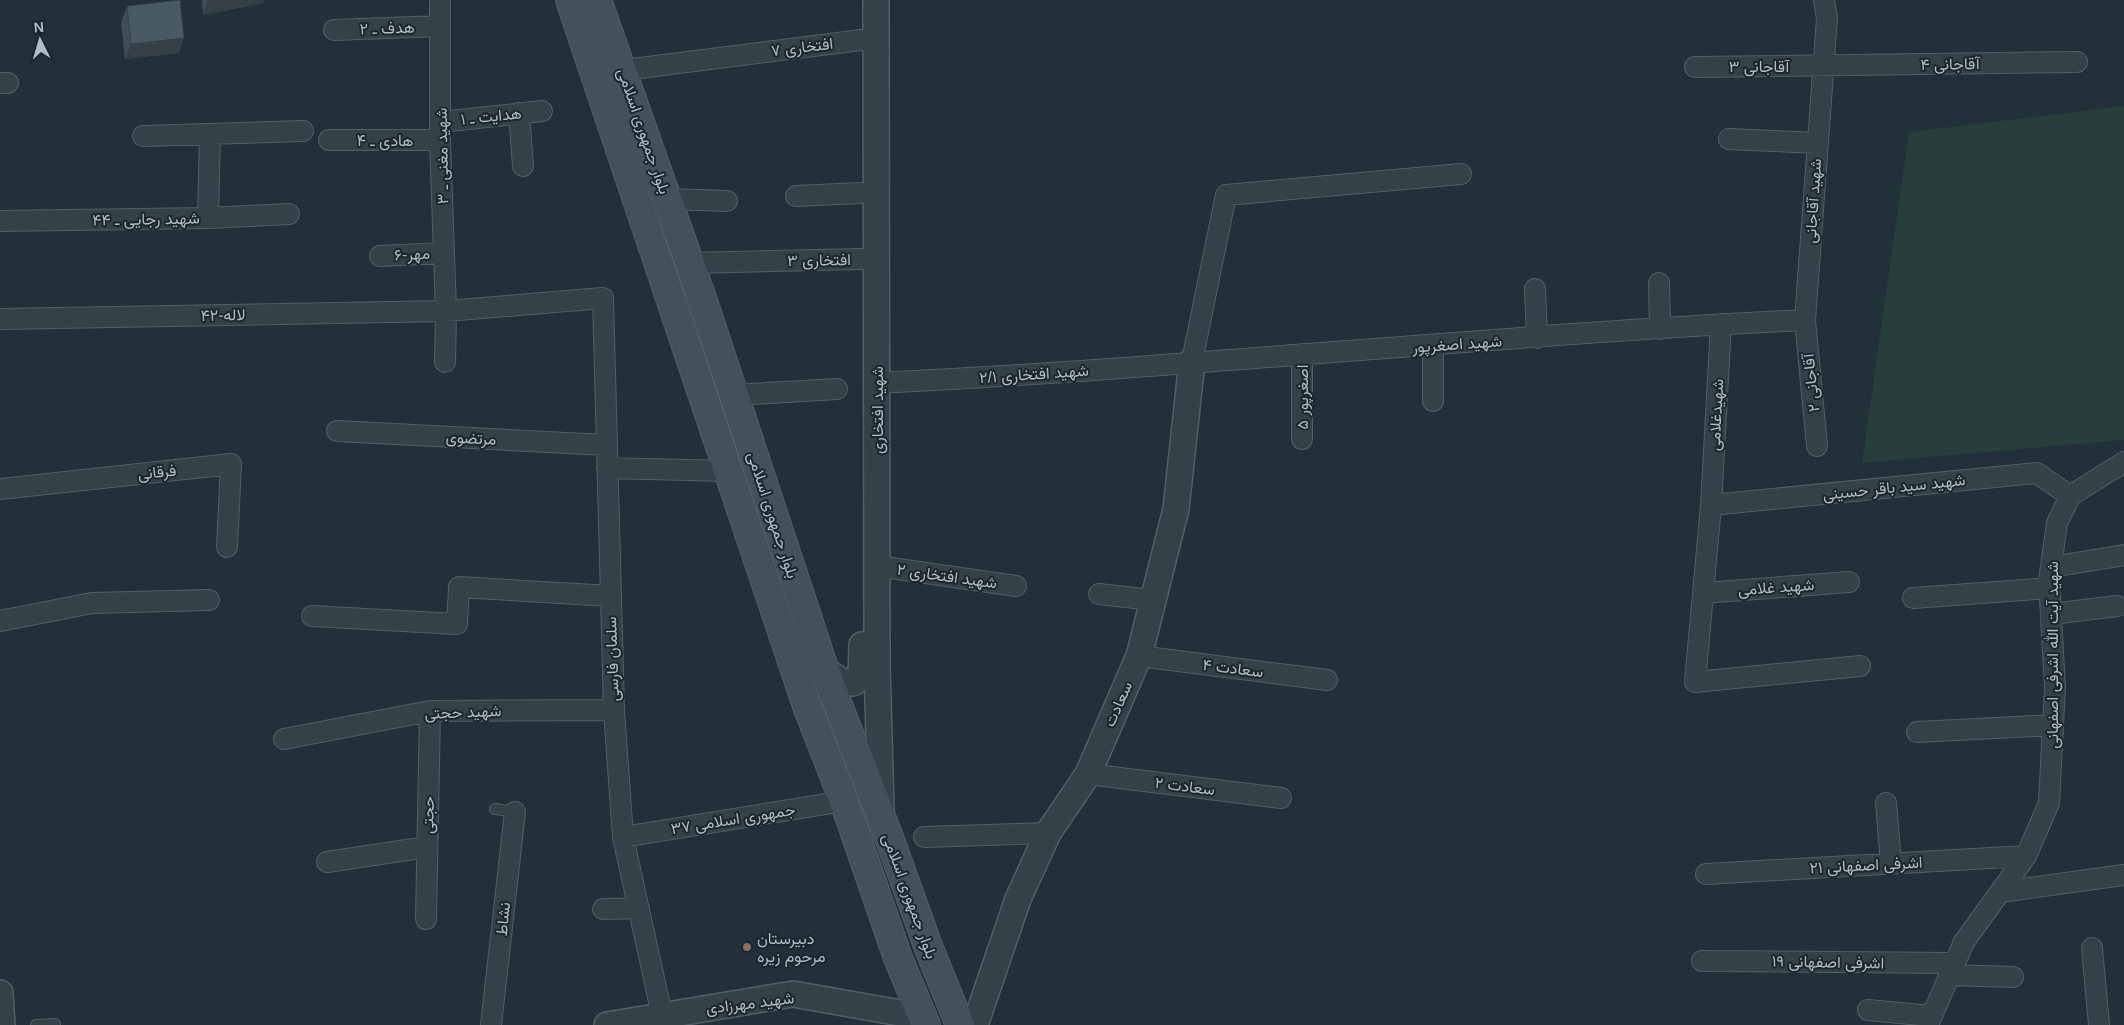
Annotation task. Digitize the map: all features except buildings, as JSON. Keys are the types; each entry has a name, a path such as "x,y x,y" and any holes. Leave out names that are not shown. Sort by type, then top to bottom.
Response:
{"main road":[{"name":"بلوار جمهوری اسلامی","path":"570,0 807,706 844,801 898,958 924,1021"},
{"name":"بلوار جمهوری اسلامی","path":"598,0 624,70 690,264 825,671 928,946 960,1025"},
{"path":"876,896 884,905 895,907 905,900 907,889"},
{"path":"898,958 900,948 908,941 919,940 928,946"}],"street":[{"name":"شهید مغنی ـ ۳","path":"440,0 440,131 446,311 445,362"},
{"path":"825,671 842,681 853,683 861,676 869,661 861,193 861,0"},
{"name":"شهید افتخاری","path":"876,0 877,566 869,661 882,819"},
{"name":"شهید آقاجانی","path":"1805,320 1826,18 1824,0"},
{"name":"هدف ـ ۲","path":"334,30 440,26"},
{"name":"افتخاری ۷","path":"624,70 861,40"},
{"name":"آقاجانی ۴","path":"1822,66 2077,62"},
{"name":"آقاجانی ۳","path":"1695,66 1822,66"},
{"name":"هدایت ـ ۱","path":"440,131 519,113 542,111"},
{"path":"519,113 523,166"},
{"path":"143,136 303,130"},
{"name":"هادی ـ ۴","path":"329,140 440,131"},
{"name":"شهید رجایی ـ ۴۴","path":"0,221 208,218 210,134"},
{"path":"1729,139 1817,143"},
{"path":"1192,361 1226,195 1461,174"},
{"path":"796,196 861,193"},
{"path":"668,199 727,201"},
{"path":"208,218 289,214"},
{"name":"مهر-۶","path":"380,256 444,253"},
{"name":"افتخاری ۳","path":"690,264 862,259"},
{"path":"1660,283 1660,329"},
{"path":"1535,290 1537,338"},
{"name":"لاله-۴۲","path":"0,318 446,311 603,298"},
{"name":"سلمان فارسی","path":"603,298 614,710 623,837 662,1015"},
{"path":"1721,324 1805,320"},
{"name":"آقاجانی ۲","path":"1805,320 1817,446"},
{"name":"شهید اصغرپور","path":"1192,361 1721,324"},
{"name":"شهیدغلامی","path":"1721,324 1711,505 1696,682 1860,666"},
{"path":"1433,401 1434,345"},
{"name":"اصغرپور ۵","path":"1302,354 1302,440"},
{"name":"شهید افتخاری ۲/۱","path":"877,383 1043,375 1192,361"},
{"name":"سعادت","path":"976,1025 1018,898 1048,833 1088,774 1139,656 1176,509 1192,361"},
{"path":"734,395 837,388"},
{"name":"مرتضوی","path":"337,431 606,445"},
{"path":"2070,496 2124,462"},
{"name":"فرقانی","path":"0,489 231,464 227,547"},
{"path":"607,468 728,471"},
{"name":"شهید سید باقر حسینی","path":"1711,505 2037,473 2070,496"},
{"name":"شهید آیت الله اشرفی اصفهانی","path":"1930,1020 1964,942 2026,856 2049,803 2055,687 2050,588 2051,568 2057,523 2070,496"},
{"path":"2051,568 2124,556"},
{"name":"شهید افتخاری ۲","path":"877,566 1016,586"},
{"name":"شهید غلامی","path":"1703,593 1849,582"},
{"path":"312,616 456,624 459,588 611,596"},
{"path":"1913,598 2050,588"},
{"path":"1099,594 1153,600"},
{"path":"0,621 92,603 209,600"},
{"path":"2051,614 2117,606"},
{"name":"سعادت ۴","path":"1139,656 1327,680"},
{"name":"شهید حجتی","path":"284,739 430,712 614,710"},
{"name":"حجتی","path":"426,919 430,712"},
{"path":"1917,732 2053,725"},
{"name":"سعادت ۲","path":"1088,774 1281,798"},
{"name":"جمهوری اسلامی ۳۷","path":"623,837 844,801"},
{"path":"1886,803 1891,864"},
{"name":"نشاط","path":"491,1025 515,812"},
{"path":"924,838 1048,833"},
{"path":"327,862 427,847"},
{"name":"اشرفی اصفهانی ۲۱","path":"1706,874 2026,856"},
{"path":"2000,892 2124,875"},
{"path":"603,908 639,908"},
{"path":"2092,948 2099,1025"},
{"name":"اشرفی اصفهانی ۱۹","path":"1702,961 1952,969 2013,977"},
{"path":"0,993 2,1025"},
{"name":"شهید مهرزادی","path":"607,1025 635,1023 662,1015 792,994 924,1021"},
{"path":"1868,1010 1930,1020"}],"lane":[{"path":"495,810 515,812"},
{"path":"36,1025 55,1024"}],"green space":[{"path":"2124,106 2124,440 1862,463 1909,132"}],"place":[{"name":"دبیرستان مرحوم زیره","path":"747,947"}]}
